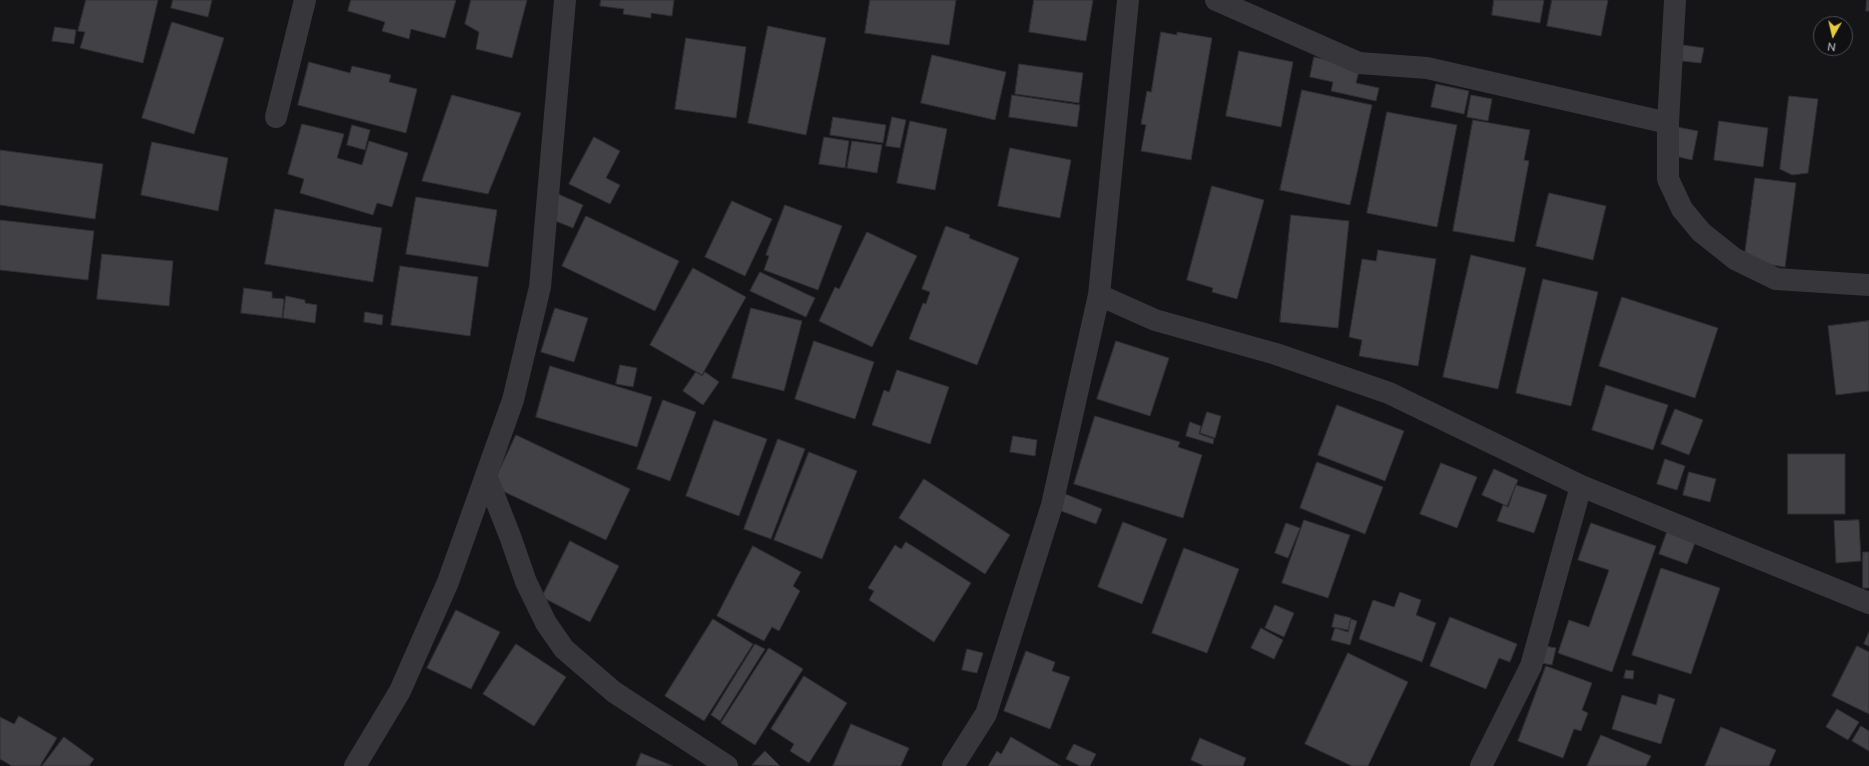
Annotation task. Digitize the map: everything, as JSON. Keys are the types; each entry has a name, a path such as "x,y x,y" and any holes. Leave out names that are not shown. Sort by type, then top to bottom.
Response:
{"street":[{"path":"276,117 305,0"},
{"path":"355,766 400,691 448,582 513,400 540,286 565,0"},
{"path":"954,766 986,714 1050,512 1098,295 1128,0"},
{"path":"1216,0 1359,63 1427,68 1668,123"},
{"path":"1675,0 1668,123 1668,179 1682,209 1701,232 1735,259 1776,279 1869,285"},
{"path":"1098,295 1155,320 1276,354 1389,393 1581,486 1869,603"},
{"path":"486,475 526,582 546,623 564,649 614,692 727,766"},
{"path":"1481,766 1531,666 1581,486"}],"building":[{"path":"86,0 158,0 143,63 80,48 85,32 78,31"},
{"path":"173,0 212,0 208,17 171,8"},
{"path":"351,0 456,0 445,38 411,29 409,39 382,31 385,22 348,11"},
{"path":"471,0 527,0 512,58 476,49 479,32 465,24"},
{"path":"601,0 674,0 672,16 651,13 651,18 623,14 624,9 600,6"},
{"path":"870,0 956,0 949,45 865,33"},
{"path":"1034,0 1093,0 1086,41 1029,32"},
{"path":"1494,0 1544,0 1540,23 1492,15"},
{"path":"1552,0 1608,0 1601,36 1547,26"},
{"path":"1867,0 1869,0 1869,11 1866,11"},
{"path":"172,22 224,38 194,134 142,118"},
{"path":"768,26 826,38 806,135 748,123"},
{"path":"55,27 76,30 74,44 52,41"},
{"path":"1161,32 1177,35 1177,32 1212,38 1191,160 1141,151 1146,125 1141,124 1147,91 1151,92"},
{"path":"686,38 746,47 736,118 675,109"},
{"path":"1683,45 1704,48 1701,63 1682,61"},
{"path":"1239,51 1293,62 1281,127 1226,116"},
{"path":"932,55 1006,72 995,120 921,103"},
{"path":"1314,57 1360,67 1356,83 1379,88 1376,101 1331,91 1333,82 1310,77"},
{"path":"309,62 350,73 352,66 391,75 389,82 417,89 406,133 298,105"},
{"path":"1019,64 1083,73 1079,103 1015,94"},
{"path":"1436,84 1469,91 1464,114 1431,107"},
{"path":"1302,90 1372,105 1350,205 1280,190"},
{"path":"452,95 521,113 488,194 422,181"},
{"path":"1012,95 1080,105 1077,127 1009,117"},
{"path":"1471,95 1492,99 1488,121 1467,117"},
{"path":"1789,96 1818,99 1808,173 1792,175 1780,169"},
{"path":"1387,112 1457,125 1437,227 1367,213"},
{"path":"833,117 886,125 883,143 830,135"},
{"path":"892,117 906,120 900,148 886,146"},
{"path":"1473,120 1530,130 1524,160 1529,161 1514,242 1453,231"},
{"path":"910,121 947,129 935,190 897,183"},
{"path":"1719,121 1768,128 1763,167 1714,160"},
{"path":"302,124 344,134 337,158 362,165 369,141 408,153 392,207 377,203 373,215 300,193 304,179 288,174"},
{"path":"352,125 370,130 365,150 347,145"},
{"path":"1677,127 1698,131 1692,160 1670,155"},
{"path":"594,137 620,151 606,178 620,185 610,204 569,184"},
{"path":"824,137 849,141 845,168 819,164"},
{"path":"852,141 882,145 877,173 847,168"},
{"path":"152,142 228,158 218,211 141,195"},
{"path":"1010,148 1071,160 1060,218 998,206"},
{"path":"0,150 103,164 95,219 0,205"},
{"path":"1755,178 1796,183 1785,267 1744,261"},
{"path":"1212,186 1264,200 1237,299 1212,292 1213,288 1187,280"},
{"path":"1549,193 1606,206 1593,260 1536,246"},
{"path":"558,194 583,205 573,228 548,218"},
{"path":"416,197 497,210 488,267 406,254"},
{"path":"732,201 772,219 745,276 705,257"},
{"path":"785,205 842,226 818,290 764,270 769,256 766,255"},
{"path":"275,209 382,228 373,282 265,264"},
{"path":"1291,215 1349,221 1338,328 1280,322"},
{"path":"586,216 679,261 655,311 562,266"},
{"path":"0,220 94,231 88,280 0,270"},
{"path":"946,226 970,235 969,238 1019,258 977,365 909,339 923,303 926,304 930,292 922,289"},
{"path":"867,232 917,256 872,347 819,321 835,287 839,289"},
{"path":"1378,250 1436,259 1418,366 1359,356 1362,340 1349,337 1362,259 1376,261"},
{"path":"102,254 173,261 169,306 97,299"},
{"path":"1471,255 1526,268 1498,389 1443,377"},
{"path":"400,266 478,277 470,336 391,325"},
{"path":"693,268 746,297 702,375 650,345"},
{"path":"760,272 815,298 806,317 750,291"},
{"path":"1543,279 1598,292 1571,406 1516,393"},
{"path":"244,288 272,292 272,298 284,299 282,318 241,313"},
{"path":"286,296 305,300 305,303 317,305 315,323 283,318"},
{"path":"1622,297 1718,328 1695,398 1599,366"},
{"path":"555,308 588,318 574,362 541,352"},
{"path":"751,308 802,321 784,391 732,378"},
{"path":"365,312 383,315 382,325 364,322"},
{"path":"1869,321 1869,391 1836,395 1828,326"},
{"path":"814,341 874,362 855,419 795,399"},
{"path":"1116,341 1169,358 1150,416 1097,399"},
{"path":"620,365 637,368 633,387 616,384"},
{"path":"550,366 652,397 637,447 536,417"},
{"path":"897,370 949,387 930,444 872,425 884,390 889,392"},
{"path":"696,372 702,376 705,372 719,382 703,405 683,391"},
{"path":"1606,385 1668,405 1653,450 1592,430"},
{"path":"663,400 696,412 670,481 637,469"},
{"path":"1337,405 1404,431 1385,481 1318,455"},
{"path":"1675,409 1703,420 1689,455 1661,444"},
{"path":"1207,412 1221,416 1215,438 1200,433"},
{"path":"1095,416 1180,442 1178,447 1202,455 1183,518 1074,484"},
{"path":"714,420 767,439 739,516 686,496"},
{"path":"1190,422 1201,426 1199,434 1214,439 1213,444 1186,436"},
{"path":"516,435 630,489 606,540 492,486"},
{"path":"1013,436 1037,440 1035,456 1010,452"},
{"path":"778,439 805,449 771,539 744,529"},
{"path":"809,452 857,471 822,559 774,540"},
{"path":"1788,454 1845,454 1845,514 1788,514"},
{"path":"1665,459 1685,466 1677,490 1657,484"},
{"path":"1317,462 1383,487 1365,534 1300,508"},
{"path":"1441,463 1477,477 1457,528 1420,514"},
{"path":"1494,469 1518,480 1507,506 1482,495"},
{"path":"1689,472 1716,479 1710,502 1683,495"},
{"path":"924,479 1010,535 985,574 899,518"},
{"path":"1516,485 1547,495 1534,533 1497,521 1503,505 1508,507"},
{"path":"1063,493 1102,509 1096,524 1056,509"},
{"path":"1304,520 1350,535 1328,598 1282,583"},
{"path":"1859,520 1861,561 1836,563 1834,521"},
{"path":"1123,522 1167,539 1142,604 1098,587"},
{"path":"1286,523 1300,528 1288,558 1275,553"},
{"path":"1591,523 1656,546 1612,672 1558,653 1569,620 1589,627 1609,570 1578,560"},
{"path":"1667,532 1695,543 1687,564 1659,554"},
{"path":"570,541 619,566 590,622 542,597"},
{"path":"906,542 971,583 934,642 869,600 874,591 868,588 895,545 901,549"},
{"path":"753,546 801,572 793,586 800,591 779,631 772,627 764,641 717,616"},
{"path":"1184,548 1239,569 1207,653 1152,633"},
{"path":"1863,552 1869,552 1869,588 1863,588"},
{"path":"1661,568 1720,588 1691,674 1632,655"},
{"path":"1400,592 1421,600 1416,615 1436,623 1422,662 1359,639 1373,600 1394,607"},
{"path":"1275,605 1294,613 1284,637 1265,628"},
{"path":"456,610 500,632 471,689 427,668"},
{"path":"1335,614 1351,618 1348,630 1332,627"},
{"path":"1450,617 1517,644 1510,662 1499,658 1486,689 1430,666"},
{"path":"713,619 753,644 704,721 665,696"},
{"path":"1351,619 1357,621 1350,645 1331,640 1335,628 1348,632"},
{"path":"1261,628 1283,640 1274,659 1251,648"},
{"path":"1869,632 1869,646 1864,644"},
{"path":"516,644 566,677 534,726 483,694"},
{"path":"755,644 765,649 720,721 711,715"},
{"path":"1540,645 1556,648 1552,665 1536,662"},
{"path":"1857,646 1869,652 1869,714 1832,696"},
{"path":"769,648 803,669 755,745 721,723"},
{"path":"967,649 983,653 977,673 962,670"},
{"path":"1026,651 1055,662 1052,671 1070,677 1050,729 1004,711"},
{"path":"1348,653 1408,682 1368,766 1352,766 1305,744"},
{"path":"1546,666 1592,683 1582,710 1588,713 1581,731 1574,729 1563,758 1518,741"},
{"path":"1626,670 1634,671 1633,679 1624,678"},
{"path":"804,676 847,703 809,763 790,751 794,744 771,729"},
{"path":"1659,694 1675,699 1661,744 1612,729 1622,695 1656,705"},
{"path":"1837,709 1859,722 1848,740 1826,727"},
{"path":"19,716 57,738 40,766 12,766 0,759 0,717 14,724"},
{"path":"851,724 909,748 901,766 833,766"},
{"path":"1861,726 1869,731 1869,751 1852,741"},
{"path":"1721,727 1776,750 1769,766 1705,766"},
{"path":"1601,735 1651,756 1646,766 1587,766"},
{"path":"64,737 94,759 89,766 42,766"},
{"path":"1011,737 1061,766 988,766 997,751 1001,754"},
{"path":"1200,738 1246,758 1243,766 1204,766 1191,760"},
{"path":"1074,744 1096,754 1090,766 1080,766 1066,759"},
{"path":"765,751 780,766 752,765"},
{"path":"641,753 673,766 636,766"}]}
